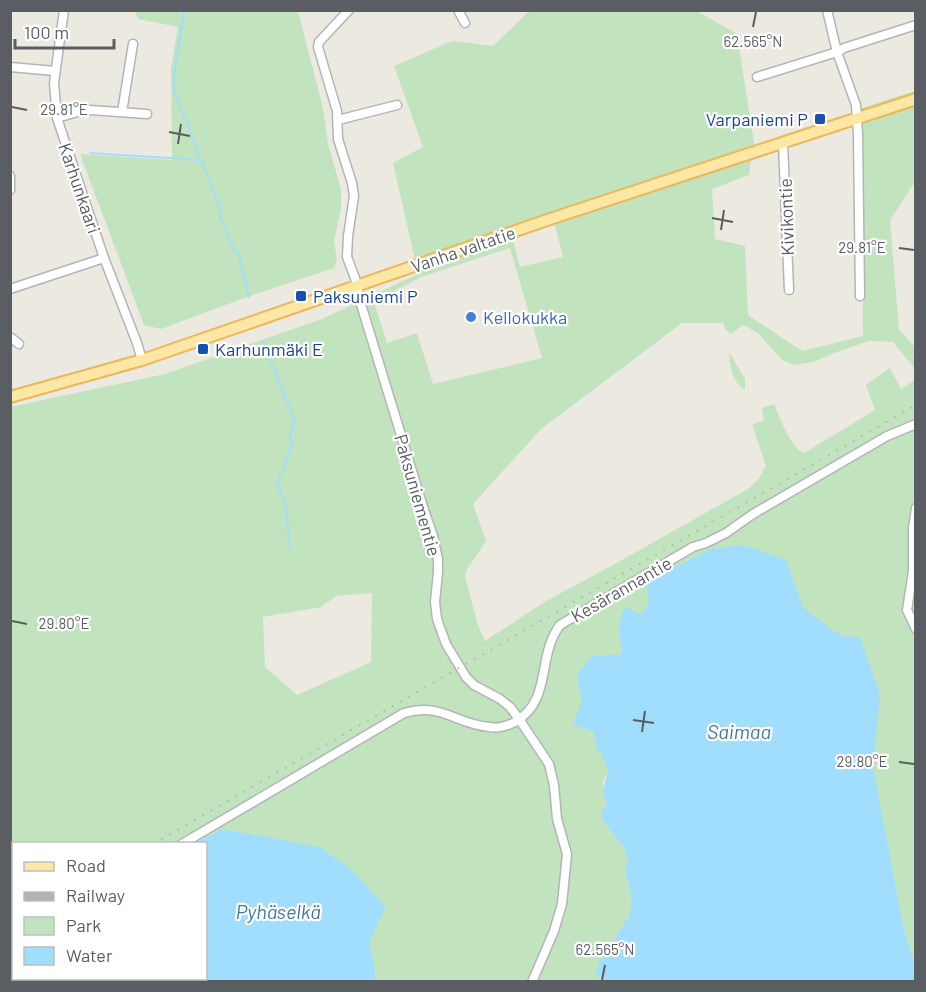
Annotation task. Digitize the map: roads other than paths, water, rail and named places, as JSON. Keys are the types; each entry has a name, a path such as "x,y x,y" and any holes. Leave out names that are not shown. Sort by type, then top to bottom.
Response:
{"main road":[{"name":"Vanha valtatie","path":"10,397 142,360 553,218 915,99"}],"street":[{"name":"Karhunkaari","path":"64,10 55,71 54,95 57,118 104,258 142,360"},
{"name":"Paksuniementie","path":"350,10 319,42 318,47 337,111 338,139 354,196 347,257 433,536 438,560 435,602 437,619 450,651 466,677 474,685 510,707 549,764 554,785 557,819 567,854 562,904 554,931 532,981"},
{"path":"458,10 465,23"},
{"path":"827,10 837,52 856,105 860,296"},
{"path":"757,77 915,25"},
{"path":"122,112 133,44"},
{"path":"10,67 55,71"},
{"path":"338,120 397,105"},
{"path":"57,118 81,111 147,114"},
{"name":"Kivikontie","path":"783,143 789,290"},
{"path":"10,176 12,189 10,190"},
{"path":"10,289 104,258"},
{"path":"10,337 19,344"},
{"name":"Kesärannantie","path":"519,720 534,706 549,644 560,625 569,618 693,547 726,533 753,514 887,436 915,424"},
{"path":"915,508 913,571 907,610 915,629"},
{"path":"184,842 404,713 427,709 488,727 509,726 519,720"}],"water":[{"name":"Saimaa","path":"743,545 786,560 803,608 841,636 860,637 880,695 873,767 903,926 915,965 915,981 599,982 601,978 595,975 600,960 611,949 630,914 631,896 625,868 628,862 624,848 601,814 607,803 604,791 608,770 601,752 597,751 594,732 573,724 582,700 577,675 592,656 622,654 621,617 626,607 642,615 649,601 646,582 711,549"},
{"name":"Pyhäselkä","path":"223,829 319,847 350,868 386,907 369,942 375,981 89,981 207,980 207,842 197,842"}],"waterway":[{"path":"184,10 174,90 219,206 220,217 239,255 249,297"},
{"path":"90,153 201,160"},
{"path":"263,342 295,421 290,436 292,445 277,484 286,506 290,549"}],"railway":[{"path":"156,842 916,405"}],"place":[{"name":"Varpaniemi P","path":"820,119"},
{"name":"Paksuniemi P","path":"301,296"},
{"name":"Kellokukka","path":"471,317"},
{"name":"Karhunmäki E","path":"203,349"}]}
